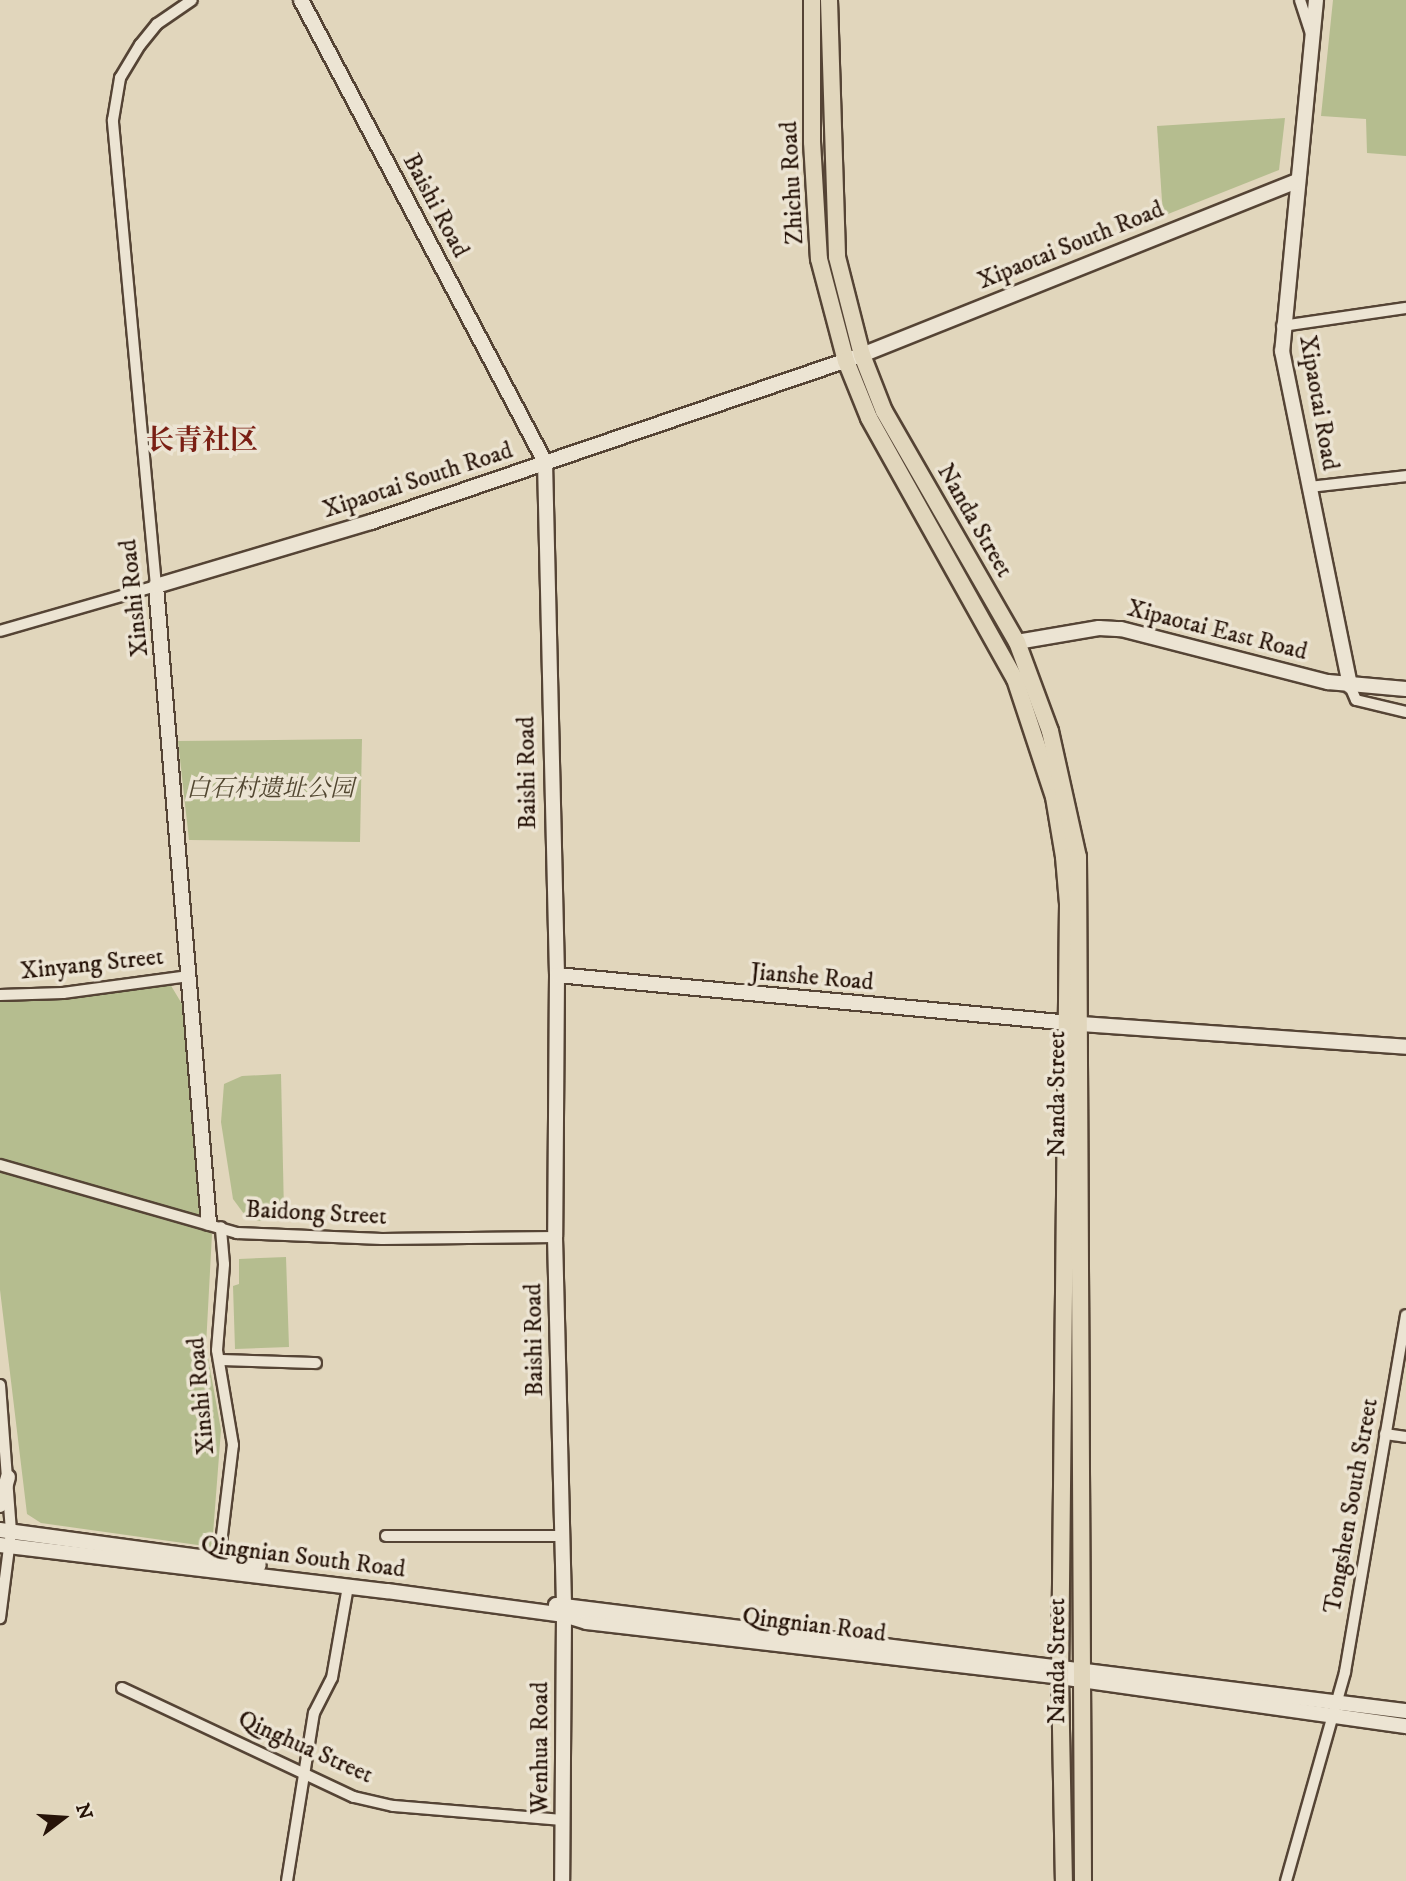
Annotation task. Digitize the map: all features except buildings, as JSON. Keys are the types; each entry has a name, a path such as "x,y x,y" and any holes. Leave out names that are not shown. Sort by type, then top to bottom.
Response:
{"main road":[{"name":"Zhichu Road","path":"812,0 812,142 820,259 846,361"},
{"name":"Zhichu Road","path":"829,0 837,257 862,355"},
{"name":"Nanda Street","path":"862,355 884,411 1017,642 1050,730 1067,794 1078,857 1082,1024 1080,1674 1083,1881"},
{"name":"Nanda Street","path":"846,361 869,418 1002,649 1036,734 1064,857 1068,904 1064,1023 1060,1671 1064,1881"}],"street":[{"name":"Xinshi Road","path":"192,0 157,24 140,45 120,78 113,120 189,976 215,1225 219,1360 233,1445 219,1560"},
{"name":"Baishi Road","path":"301,0 545,462 557,975 555,1237 564,1611"},
{"name":"Xipaotai Road","path":"1300,0 1311,33 1282,326 1282,351 1350,686"},
{"path":"1311,33 1316,0"},
{"name":"Xipaotai South Road","path":"0,631 371,522 846,361 1297,181"},
{"path":"1282,326 1329,323 1406,308"},
{"path":"1310,487 1406,476"},
{"name":"Xipaotai East Road","path":"1017,642 1099,628 1121,629 1350,686 1406,689"},
{"path":"1350,686 1356,700 1406,712"},
{"name":"Jianshe Road","path":"557,975 1082,1024"},
{"name":"Xinyang Street","path":"0,995 63,993 189,976"},
{"path":"1082,1024 1406,1047"},
{"name":"Baidong Street","path":"0,1166 237,1233 382,1240 555,1237"},
{"name":"Tongshen South Street","path":"1286,1881 1345,1672 1406,1318"},
{"path":"219,1360 316,1363"},
{"path":"0,1385 8,1477 0,1618"},
{"path":"1385,1434 1406,1437"},
{"path":"0,1505 8,1477"},
{"path":"386,1536 562,1536"},
{"name":"Qingnian South Road","path":"5,1538 219,1560 564,1611"},
{"name":"Qingnian South Road","path":"5,1538 348,1586 564,1611"},
{"path":"287,1881 314,1713 332,1678 348,1586"},
{"name":"Qingnian Road","path":"564,1611 1080,1674"},
{"name":"Wenhua Road","path":"562,1881 564,1611"},
{"path":"1080,1674 1334,1709 1406,1726"},
{"name":"Qinghua Street","path":"122,1688 354,1797 393,1806 563,1820"},
{"path":"1334,1709 1406,1711"}],"green space":[{"path":"1333,0 1406,0 1406,156 1367,153 1366,119 1321,116"},
{"path":"1285,118 1279,170 1163,216 1157,126"},
{"name":"白石村遗址公园","path":"362,739 360,842 189,840 178,741"},
{"path":"170,984 182,1004 202,1225 212,1234 206,1346 221,1430 212,1547 41,1523 27,1514 0,1290 0,1001 66,998"},
{"path":"281,1074 284,1213 260,1221 247,1218 233,1199 221,1122 224,1084 242,1076"},
{"path":"286,1257 289,1347 235,1349 233,1286 239,1284 239,1259"}],"district":[{"name":"长青社区","path":"202,441"}]}
